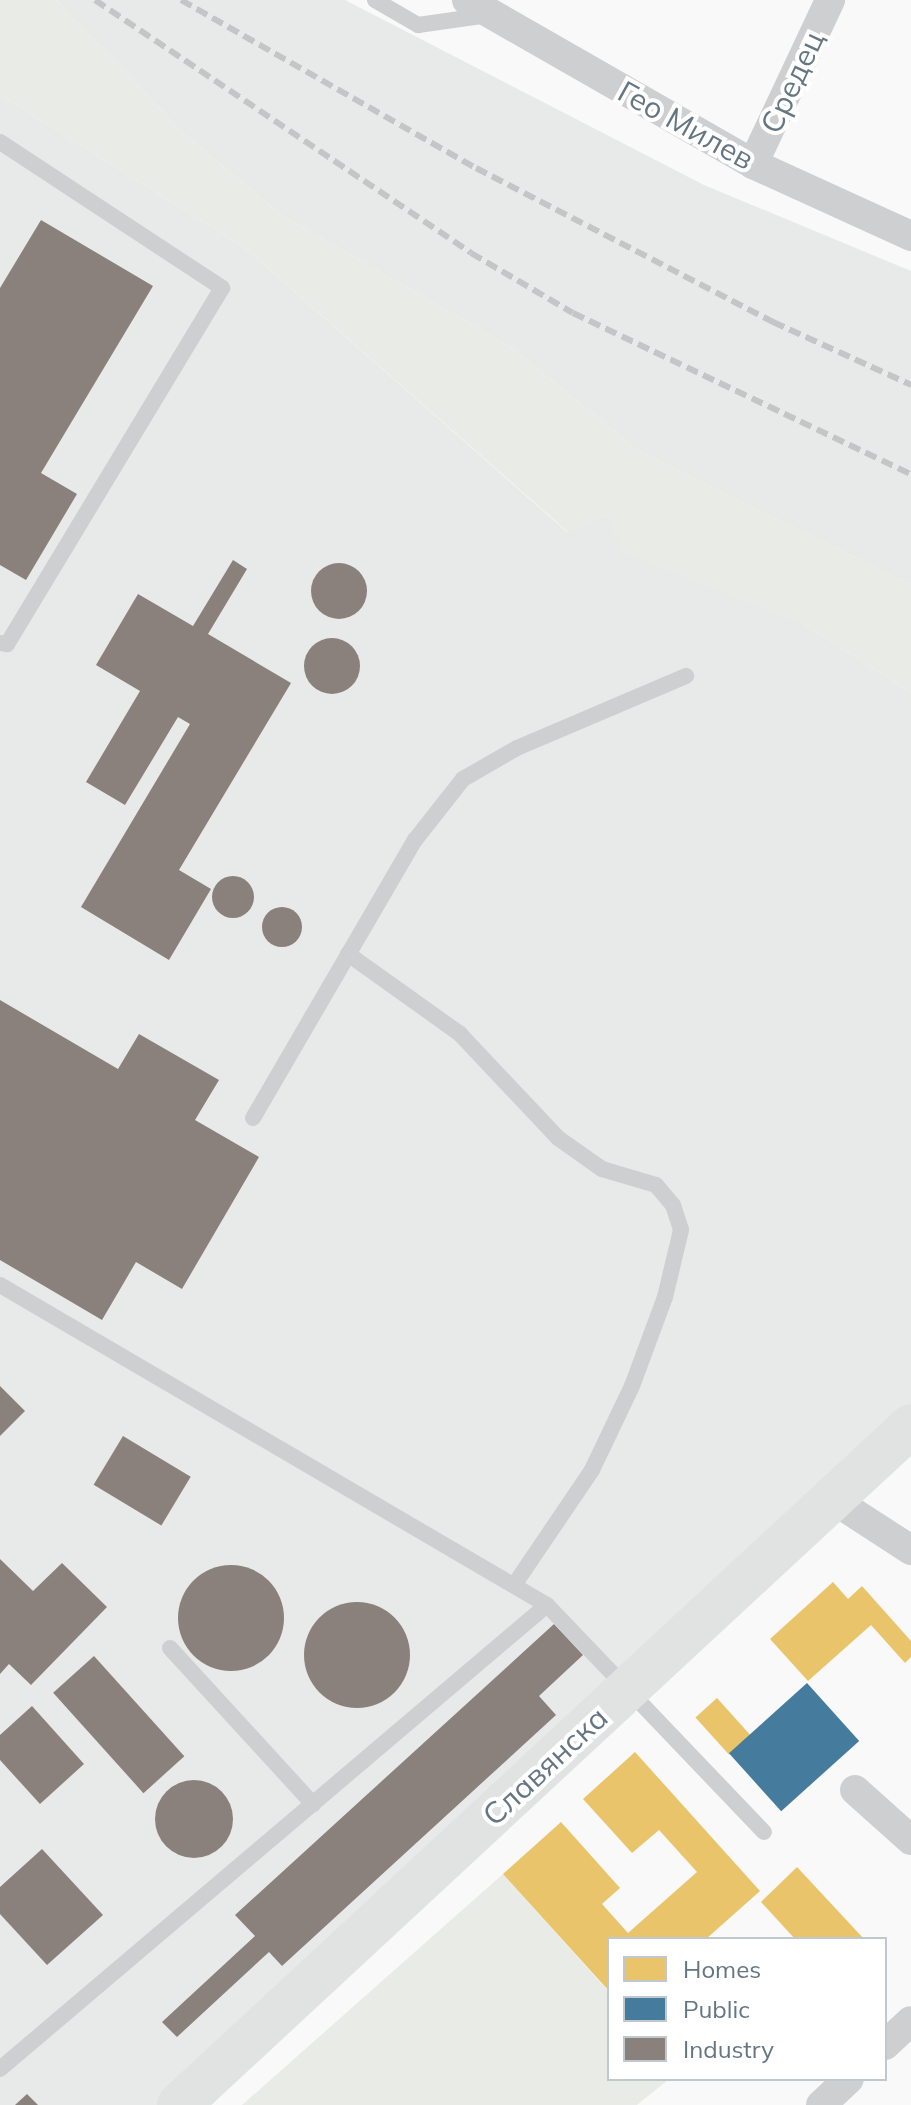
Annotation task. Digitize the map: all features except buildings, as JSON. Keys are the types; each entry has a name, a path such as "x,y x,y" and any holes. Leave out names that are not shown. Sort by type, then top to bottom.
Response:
{"street":[{"name":"Средец","path":"753,164 830,0"},
{"name":"Гео Милев","path":"478,7 753,164 911,236"},
{"name":"Славянска","path":"179,2105 911,1426"},
{"path":"834,1500 911,1550"},
{"path":"855,1790 911,1840"},
{"path":"887,2043 911,2021"},
{"path":"821,2105 847,2081"}],"lane":[{"path":"375,0 418,25 478,7"},
{"path":"0,142 222,288 7,644 0,643"},
{"path":"253,1118 415,840 463,779 517,748 686,676"},
{"path":"348,954 460,1034 558,1138 602,1169 656,1185 673,1205 681,1230 665,1297 632,1386 592,1470 514,1585"},
{"path":"0,1285 547,1605 631,1687 764,1832"},
{"path":"0,2069 547,1605"},
{"path":"170,1648 313,1804"}],"shaded area":[{"path":"0,0 56,0 181,131 283,216 511,347 637,450 911,585 911,693 807,626 623,553 606,515 568,532 246,249 0,95"},
{"path":"56,0 345,0 704,185 911,271 911,585 637,450 511,347 283,216 181,131"},
{"path":"0,95 246,249 567,532 606,515 746,598 807,626 911,693 911,1426 179,2105 0,2105"},
{"path":"503,1874 607,1990 607,2081 667,2081 637,2105 242,2105"}],"railway":[{"path":"95,0 471,253 573,313 911,474"},
{"path":"181,0 476,168 773,322 911,385"}]}
